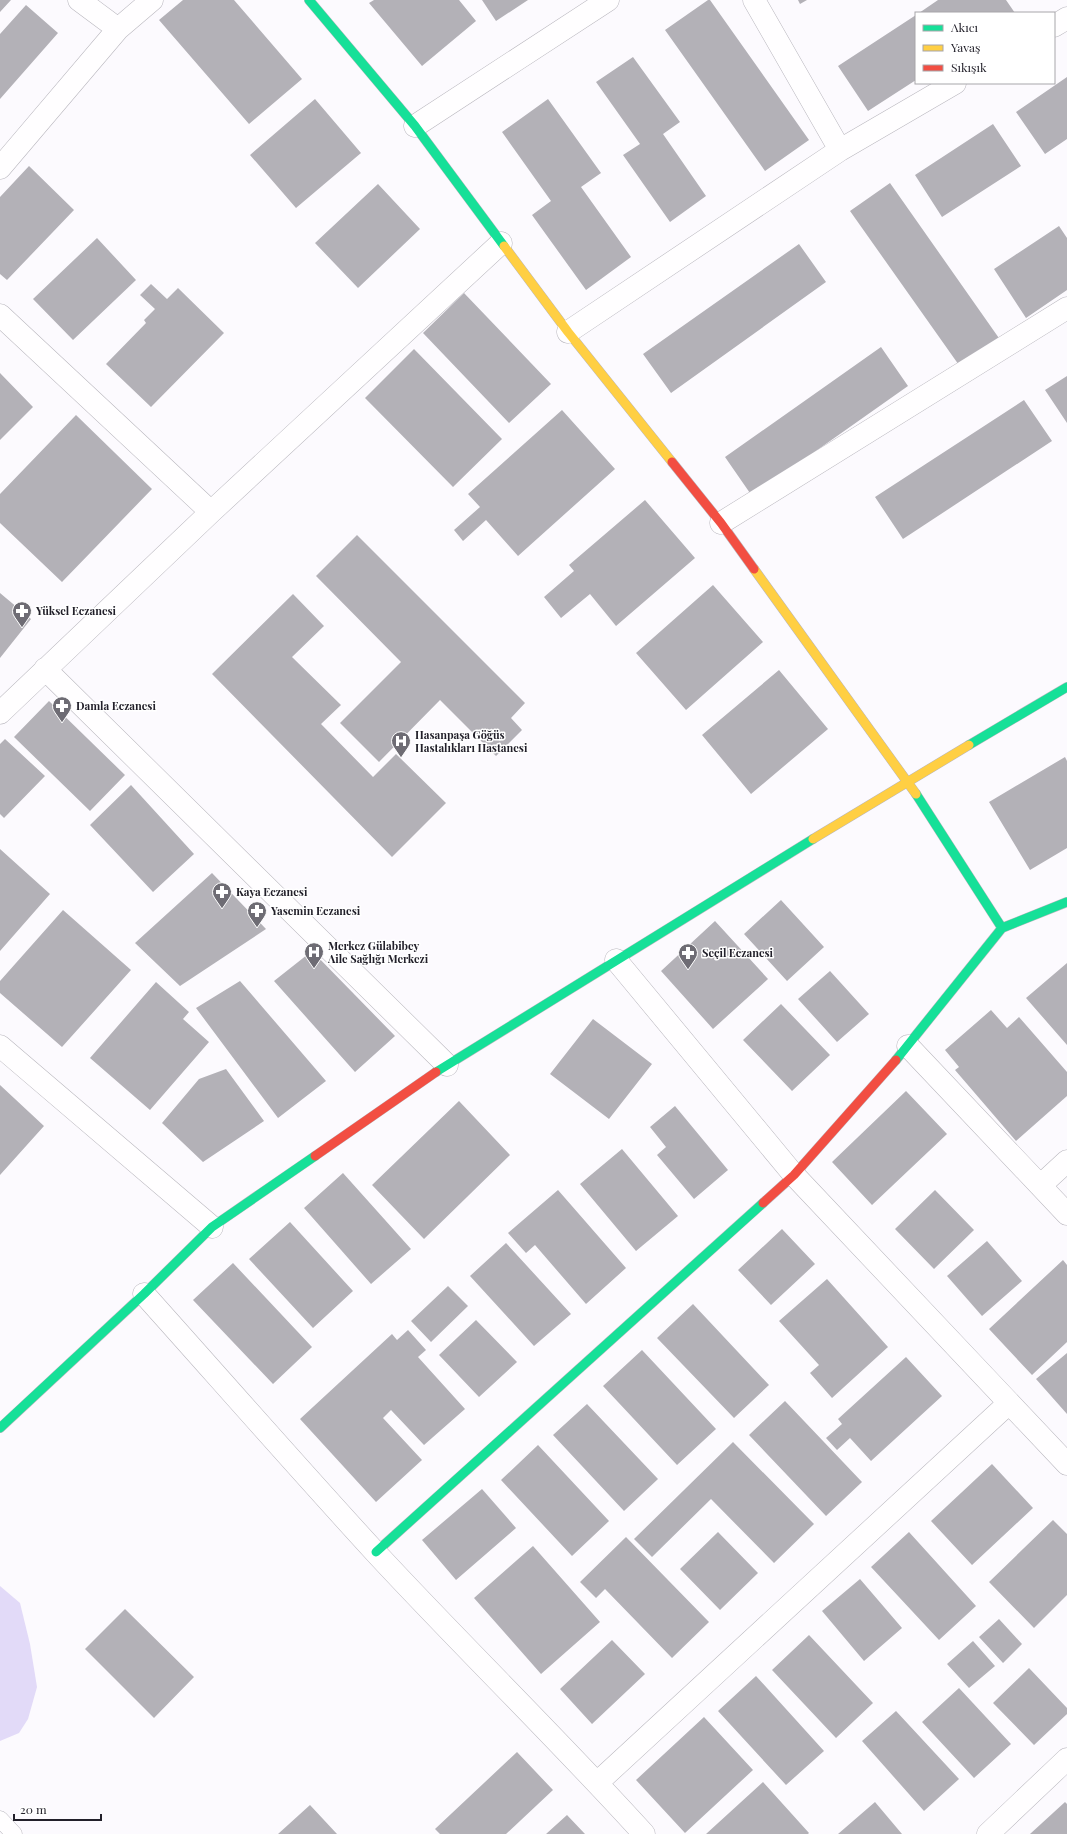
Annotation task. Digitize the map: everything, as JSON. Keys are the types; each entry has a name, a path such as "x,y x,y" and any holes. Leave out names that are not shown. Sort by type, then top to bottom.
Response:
{"street":[{"path":"79,0 118,29"},
{"path":"0,168 118,29 152,0"},
{"path":"309,0 415,126 568,332 721,523 908,781 1002,928"},
{"path":"415,126 608,0"},
{"path":"754,0 840,150"},
{"path":"1055,25 1067,18"},
{"path":"568,332 840,150 953,84"},
{"path":"0,713 211,512 501,243"},
{"path":"721,523 1067,308"},
{"path":"0,315 211,512"},
{"path":"45,669 447,1065"},
{"path":"0,1428 144,1294 212,1227 447,1065 908,781 1067,687"},
{"path":"376,1552 794,1174 908,1046 1002,928 1067,902"},
{"path":"616,960 794,1174 1067,1464"},
{"path":"0,1046 212,1227"},
{"path":"908,1046 1067,1214"},
{"path":"1041,1185 1067,1161"},
{"path":"144,1294 376,1552 644,1834"},
{"path":"597,1783 1009,1403"},
{"path":"988,1834 1067,1759"}],"lane":[{"path":"0,1819 14,1834"}],"shaded area":[{"path":"0,1586 20,1603 30,1644 37,1687 28,1719 19,1733 0,1741"}],"building":[{"path":"0,0 11,0 0,12"},
{"path":"183,0 234,0 302,79 249,124 159,20"},
{"path":"374,0 459,0 476,21 422,66 369,3"},
{"path":"482,0 528,0 496,21"},
{"path":"710,0 809,140 765,171 665,30"},
{"path":"798,0 807,0 800,4"},
{"path":"938,0 1006,0 1014,12 920,12"},
{"path":"26,5 58,33 0,99 0,34"},
{"path":"915,16 915,81 868,111 838,66"},
{"path":"633,57 680,122 663,134 706,196 670,222 623,155 640,144 596,82"},
{"path":"1067,77 1067,139 1045,154 1016,112"},
{"path":"315,99 361,153 296,208 250,155"},
{"path":"548,99 601,173 581,187 631,257 586,290 532,215 551,201 502,132"},
{"path":"993,124 1021,166 942,217 915,175"},
{"path":"29,166 74,210 7,280 0,274 0,197"},
{"path":"890,183 1001,341 961,368 850,211"},
{"path":"378,184 420,229 358,288 315,243"},
{"path":"1059,226 1067,238 1067,290 1026,318 994,269"},
{"path":"97,238 136,280 73,340 33,299"},
{"path":"799,244 826,282 671,393 643,354"},
{"path":"151,284 167,299 178,288 224,333 151,407 106,364 146,323 144,320 155,309 140,295"},
{"path":"464,293 551,384 509,423 423,333"},
{"path":"881,347 908,386 752,496 725,457"},
{"path":"414,349 502,439 453,487 365,398"},
{"path":"0,373 33,407 0,440"},
{"path":"1067,376 1067,423 1045,390"},
{"path":"1024,400 1052,441 903,539 875,497"},
{"path":"562,410 615,469 518,556 486,520 463,541 454,530 480,507 468,494"},
{"path":"76,415 152,489 62,582 0,523 0,494"},
{"path":"645,500 695,558 616,626 590,594 561,618 544,597 574,571 569,565"},
{"path":"357,535 525,703 511,718 522,730 496,756 440,700 379,762 340,723 401,662 316,576"},
{"path":"713,585 763,642 686,710 636,653"},
{"path":"0,593 31,619 0,658"},
{"path":"293,594 324,626 292,657 341,705 321,724 373,777 396,754 446,803 392,857 212,674"},
{"path":"779,670 828,729 751,794 702,735"},
{"path":"49,701 125,775 90,811 14,737"},
{"path":"5,739 45,776 4,818 0,814 0,744"},
{"path":"1065,757 1067,761 1067,848 1030,870 989,802"},
{"path":"131,785 194,854 153,892 90,825"},
{"path":"0,849 50,894 0,951"},
{"path":"212,873 266,929 180,986 135,943"},
{"path":"781,900 824,947 787,981 744,934"},
{"path":"63,910 131,970 62,1047 0,993 0,981"},
{"path":"715,921 768,979 713,1029 661,971"},
{"path":"312,951 395,1036 355,1072 274,981"},
{"path":"1067,963 1067,1045 1026,998"},
{"path":"830,971 869,1014 837,1042 798,999"},
{"path":"240,981 326,1081 278,1118 196,1008"},
{"path":"156,982 189,1012 183,1019 209,1042 150,1110 90,1058"},
{"path":"781,1004 830,1055 792,1091 743,1040"},
{"path":"991,1010 1007,1028 1019,1017 1067,1072 1067,1096 1016,1141 955,1070 959,1067 945,1050"},
{"path":"593,1019 652,1064 609,1119 550,1074"},
{"path":"226,1069 264,1121 203,1162 162,1123 199,1079"},
{"path":"0,1085 44,1126 0,1175"},
{"path":"906,1091 947,1134 872,1205 832,1162"},
{"path":"459,1101 510,1155 424,1239 372,1185"},
{"path":"675,1106 728,1170 694,1199 657,1155 666,1147 650,1127"},
{"path":"622,1149 678,1216 636,1251 580,1184"},
{"path":"343,1173 411,1249 371,1284 304,1208"},
{"path":"558,1190 626,1268 586,1304 535,1245 526,1253 508,1233"},
{"path":"935,1190 974,1230 934,1269 895,1229"},
{"path":"290,1222 353,1291 313,1328 249,1259"},
{"path":"782,1229 815,1264 771,1305 738,1270"},
{"path":"987,1241 1022,1281 982,1316 947,1276"},
{"path":"506,1243 571,1314 534,1346 470,1276"},
{"path":"1063,1260 1067,1265 1067,1342 1032,1375 989,1329"},
{"path":"233,1263 312,1347 273,1384 193,1300"},
{"path":"827,1279 888,1347 832,1398 810,1373 819,1365 779,1321"},
{"path":"448,1286 468,1306 431,1342 411,1321"},
{"path":"693,1304 769,1385 734,1418 657,1338"},
{"path":"476,1320 517,1362 479,1397 439,1355"},
{"path":"408,1330 426,1350 418,1357 465,1409 424,1445 391,1410 383,1418 422,1460 376,1502 300,1419 392,1334 397,1340"},
{"path":"642,1350 716,1429 677,1465 603,1386"},
{"path":"1067,1353 1067,1414 1036,1379"},
{"path":"906,1357 942,1396 871,1461 850,1438 837,1450 826,1438 842,1424 838,1419"},
{"path":"785,1401 862,1482 826,1516 749,1435"},
{"path":"587,1404 658,1479 624,1511 553,1435"},
{"path":"733,1442 814,1524 774,1563 711,1499 652,1557 634,1539"},
{"path":"538,1445 609,1521 572,1556 501,1480"},
{"path":"992,1464 1033,1508 972,1565 931,1521"},
{"path":"482,1489 516,1528 456,1580 422,1540"},
{"path":"1053,1520 1067,1534 1067,1595 1034,1628 989,1582"},
{"path":"718,1532 758,1573 720,1610 680,1569"},
{"path":"909,1532 976,1606 939,1640 871,1567"},
{"path":"626,1537 709,1622 672,1658 605,1589 596,1598 580,1582"},
{"path":"533,1546 600,1622 541,1674 474,1598"},
{"path":"860,1579 902,1628 864,1661 822,1611"},
{"path":"125,1609 194,1677 154,1718 85,1649"},
{"path":"999,1619 1022,1644 1003,1663 979,1637"},
{"path":"809,1635 873,1703 836,1738 772,1670"},
{"path":"612,1640 645,1674 592,1724 560,1689"},
{"path":"973,1641 995,1666 969,1688 947,1664"},
{"path":"1029,1668 1067,1708 1067,1714 1034,1745 993,1703"},
{"path":"756,1676 824,1751 786,1785 718,1711"},
{"path":"959,1688 1011,1744 974,1778 922,1722"},
{"path":"896,1711 959,1779 924,1811 862,1741"},
{"path":"704,1717 753,1770 685,1833 636,1780"},
{"path":"517,1752 553,1790 506,1834 440,1834 435,1829"},
{"path":"763,1782 809,1833 808,1834 706,1834"},
{"path":"875,1802 902,1834 838,1834"},
{"path":"1065,1802 1067,1804 1067,1834 1030,1834"},
{"path":"310,1805 337,1834 278,1834"},
{"path":"567,1815 585,1834 546,1834"}],"traffic: fast":[{"path":"309,0 415,126 504,246"},
{"path":"969,745 1067,687"},
{"path":"916,794 1002,928"},
{"path":"436,1072 813,839"},
{"path":"896,1060 1002,928 1067,902"},
{"path":"0,1428 144,1294 212,1227 315,1156"},
{"path":"376,1552 763,1203"}],"traffic: slow":[{"path":"504,246 568,332 672,462"},
{"path":"754,569 916,794"},
{"path":"813,839 969,745"}],"traffic: jam":[{"path":"672,462 721,523 754,569"},
{"path":"763,1203 794,1175 896,1060"},
{"path":"315,1156 436,1072"}],"place":[{"name":"Yüksel Eczanesi","path":"22,628"},
{"name":"Damla Eczanesi","path":"62,723"},
{"name":"Hasanpaşa Göğüs Hastalıkları Hastanesi","path":"401,758"},
{"name":"Kaya Eczanesi","path":"222,909"},
{"name":"Yasemin Eczanesi","path":"257,928"},
{"name":"Merkez Gülabibey Aile Sağlığı Merkezi","path":"314,969"},
{"name":"Seçil Eczanesi","path":"688,970"}]}
